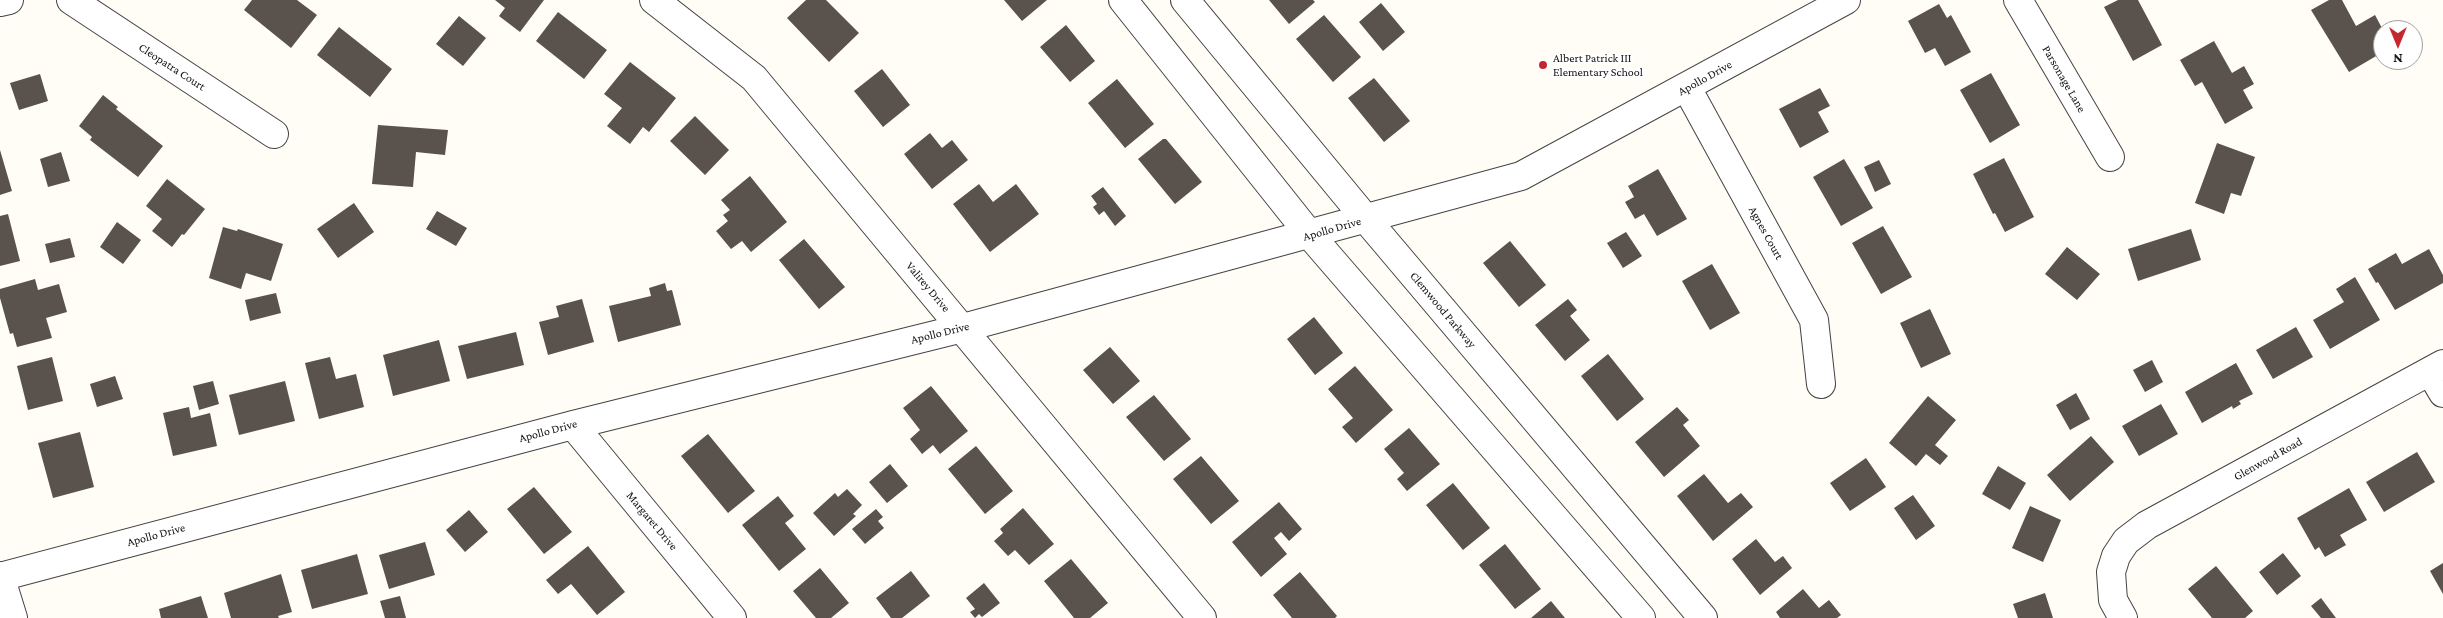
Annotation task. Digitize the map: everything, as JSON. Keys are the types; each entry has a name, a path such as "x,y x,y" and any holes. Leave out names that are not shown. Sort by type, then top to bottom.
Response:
{"street":[{"path":"0,2 10,0"},
{"name":"Cleopatra Court","path":"71,0 274,134"},
{"name":"Valirey Drive","path":"654,0 754,78 1202,618"},
{"path":"1123,0 1310,235 1641,618"},
{"name":"Clemwood Parkway","path":"1185,0 1366,219 1704,618"},
{"name":"Apollo Drive","path":"0,576 572,425 962,328 1310,235 1521,176 1687,88 1846,0"},
{"name":"Parsonage Lane","path":"2018,0 2110,157"},
{"name":"Agnes Court","path":"1687,88 1814,320 1821,384"},
{"name":"Glenwood Road","path":"2123,618 2113,600 2111,572 2116,556 2126,541 2147,525 2439,376"},
{"name":"Margaret Drive","path":"572,425 732,618"},
{"path":"0,576 13,618"}],"building":[{"path":"252,0 297,0 317,15 291,48 244,10"},
{"path":"495,0 544,0 520,32 499,16 505,8"},
{"path":"806,0 826,0 859,33 829,62 787,18"},
{"path":"1004,0 1047,0 1022,21"},
{"path":"1269,0 1313,0 1315,2 1289,24"},
{"path":"2118,0 2138,0 2162,45 2133,61 2104,7"},
{"path":"2329,0 2342,0 2356,26 2375,15 2378,20 2373,20 2373,58 2349,72 2311,10"},
{"path":"1381,3 1405,32 1383,51 1359,22"},
{"path":"1939,4 1947,18 1951,15 1971,52 1945,66 1935,48 1925,53 1908,21"},
{"path":"558,12 607,50 584,79 536,41"},
{"path":"1324,15 1361,57 1333,82 1296,39"},
{"path":"459,16 486,38 463,66 436,44"},
{"path":"1066,25 1095,61 1070,82 1040,47"},
{"path":"339,27 392,69 370,97 317,55"},
{"path":"2214,41 2232,73 2244,66 2254,84 2243,90 2253,108 2225,124 2202,82 2195,86 2180,60"},
{"path":"630,62 676,98 649,132 643,127 630,144 607,126 622,108 604,94"},
{"path":"882,69 910,105 883,127 854,91"},
{"path":"1991,73 2020,125 1990,143 1960,90"},
{"path":"40,74 48,101 19,110 10,83"},
{"path":"1374,78 1410,121 1384,142 1348,98"},
{"path":"1117,79 1154,124 1125,148 1088,103"},
{"path":"1820,88 1830,106 1818,112 1829,132 1800,148 1779,109"},
{"path":"103,95 118,107 116,109 163,146 138,177 90,140 92,137 79,126"},
{"path":"695,116 729,150 705,175 670,141"},
{"path":"378,125 448,130 445,155 416,152 413,187 372,184"},
{"path":"930,133 942,148 952,140 968,160 932,189 904,154"},
{"path":"1163,139 1166,139 1202,182 1175,204 1138,159"},
{"path":"2217,143 2255,157 2241,196 2231,193 2224,214 2195,203"},
{"path":"0,150 12,191 0,195"},
{"path":"61,152 70,181 48,187 40,159"},
{"path":"2004,158 2034,217 2005,232 1995,213 1993,214 1973,174"},
{"path":"1844,159 1873,208 1841,226 1813,177"},
{"path":"1879,160 1891,184 1875,192 1864,167"},
{"path":"1658,169 1687,219 1657,236 1644,214 1635,219 1625,202 1634,197 1628,186"},
{"path":"750,176 787,222 751,252 742,241 731,249 716,231 728,221 723,215 730,210 721,200"},
{"path":"167,179 205,209 172,247 152,231 162,219 146,206"},
{"path":"979,184 993,202 1016,184 1039,214 990,252 953,204"},
{"path":"1103,187 1126,216 1115,226 1104,211 1099,215 1093,207 1097,204 1091,196"},
{"path":"354,203 374,232 338,258 317,229"},
{"path":"437,211 467,228 456,246 426,229"},
{"path":"8,214 20,261 0,266 0,216"},
{"path":"117,222 141,240 123,264 100,247"},
{"path":"1883,226 1912,277 1881,294 1852,243"},
{"path":"223,227 237,231 238,229 283,244 271,281 246,273 241,289 209,278"},
{"path":"2191,229 2201,260 2138,281 2128,249"},
{"path":"1626,232 1642,256 1623,268 1607,243"},
{"path":"70,238 75,257 50,263 45,244"},
{"path":"804,239 845,287 819,309 779,260"},
{"path":"1510,241 1546,285 1519,307 1483,263"},
{"path":"2067,247 2100,274 2077,300 2045,274"},
{"path":"2429,249 2443,275 2443,283 2395,310 2368,269 2396,253 2402,264"},
{"path":"1712,264 1740,313 1710,330 1682,281"},
{"path":"2355,277 2380,320 2330,349 2313,320 2344,302 2336,289"},
{"path":"35,279 38,290 59,284 67,312 46,318 52,338 17,347 13,333 10,334 0,298 0,289"},
{"path":"665,283 667,291 672,290 681,325 618,342 609,306 651,296 649,288"},
{"path":"276,293 281,313 250,321 245,300"},
{"path":"582,299 594,342 548,355 539,322 559,317 556,306"},
{"path":"1568,299 1577,310 1570,316 1590,340 1565,361 1535,325"},
{"path":"1930,309 1951,354 1921,368 1900,323"},
{"path":"1314,317 1343,353 1315,375 1287,339"},
{"path":"2296,327 2313,357 2273,379 2256,350"},
{"path":"516,332 524,365 467,379 458,346"},
{"path":"439,340 450,381 393,396 383,355"},
{"path":"1110,347 1140,381 1113,404 1083,370"},
{"path":"1608,354 1644,399 1617,421 1581,376"},
{"path":"52,357 63,401 28,410 17,366"},
{"path":"330,357 336,379 356,374 364,407 319,419 305,363"},
{"path":"2152,360 2163,382 2145,392 2133,370"},
{"path":"2236,363 2253,394 2239,401 2241,404 2233,409 2232,406 2202,423 2185,392"},
{"path":"1355,366 1393,410 1356,443 1342,427 1353,418 1328,389"},
{"path":"115,376 123,399 97,407 90,384"},
{"path":"213,381 219,404 199,410 193,386"},
{"path":"285,381 295,421 239,435 229,395"},
{"path":"931,386 968,431 940,454 933,445 922,454 910,439 920,430 903,408"},
{"path":"2076,393 2090,419 2070,430 2056,405"},
{"path":"1154,395 1191,439 1164,461 1126,417"},
{"path":"1928,396 1956,420 1935,445 1948,456 1940,465 1926,454 1916,466 1889,443"},
{"path":"2161,404 2178,434 2139,456 2122,426"},
{"path":"189,407 191,418 210,413 217,446 173,456 163,413"},
{"path":"1677,407 1689,420 1683,425 1700,446 1664,477 1635,442"},
{"path":"1409,428 1440,464 1407,491 1397,479 1404,473 1384,449"},
{"path":"80,432 94,487 53,498 38,443"},
{"path":"708,434 755,491 728,513 681,456"},
{"path":"2091,436 2114,462 2070,501 2047,475"},
{"path":"976,446 1013,491 985,514 948,469"},
{"path":"2417,452 2435,482 2384,512 2366,482"},
{"path":"1201,456 1239,501 1211,524 1173,479"},
{"path":"1866,458 1886,487 1850,511 1830,483"},
{"path":"890,464 908,486 887,503 869,482"},
{"path":"1998,466 2026,483 2010,510 1982,494"},
{"path":"1704,474 1728,503 1741,493 1753,507 1713,541 1677,496"},
{"path":"1453,483 1490,528 1463,550 1426,505"},
{"path":"534,487 572,532 544,554 507,509"},
{"path":"2349,488 2367,520 2340,535 2346,545 2325,557 2319,547 2315,550 2297,518"},
{"path":"847,489 862,505 853,514 856,516 834,536 813,513 835,493 838,497"},
{"path":"1913,495 1935,526 1916,540 1894,508"},
{"path":"778,496 794,516 785,523 806,549 779,571 742,525"},
{"path":"1279,502 1302,529 1289,541 1281,532 1274,538 1287,554 1261,577 1232,542"},
{"path":"2030,506 2061,520 2043,562 2012,548"},
{"path":"1023,508 1054,544 1029,565 1015,550 1008,556 994,541 1003,533 1000,529"},
{"path":"876,509 883,517 878,521 884,528 865,544 852,529"},
{"path":"469,510 488,532 465,552 446,530"},
{"path":"1756,539 1775,562 1783,556 1792,568 1760,595 1732,559"},
{"path":"425,542 435,575 389,589 379,555"},
{"path":"1505,544 1541,589 1515,609 1479,565"},
{"path":"588,546 625,592 597,615 571,584 558,594 546,580"},
{"path":"2283,553 2301,576 2277,595 2259,572"},
{"path":"357,554 368,594 312,609 301,570"},
{"path":"1071,559 1108,603 1090,618 1074,618 1044,581"},
{"path":"2443,563 2443,594 2430,571"},
{"path":"2216,566 2253,611 2245,618 2212,618 2188,589"},
{"path":"820,568 849,603 831,618 816,618 793,591"},
{"path":"911,571 930,596 902,618 891,618 876,598"},
{"path":"1300,572 1337,616 1335,618 1292,618 1273,595"},
{"path":"281,574 292,612 278,616 279,618 231,618 224,593"},
{"path":"984,583 1000,603 982,617 979,614 975,618 970,612 975,609 966,598"},
{"path":"1803,589 1819,608 1829,600 1841,615 1837,618 1780,618 1776,612"},
{"path":"2045,593 2053,618 2018,618 2013,604"},
{"path":"201,596 208,618 161,618 159,609"},
{"path":"400,596 406,618 385,618 380,601"},
{"path":"2321,598 2336,618 2321,618 2311,606"},
{"path":"1551,601 1565,618 1531,618"}],"place":[{"name":"Albert Patrick III Elementary School","path":"1543,65"}]}
